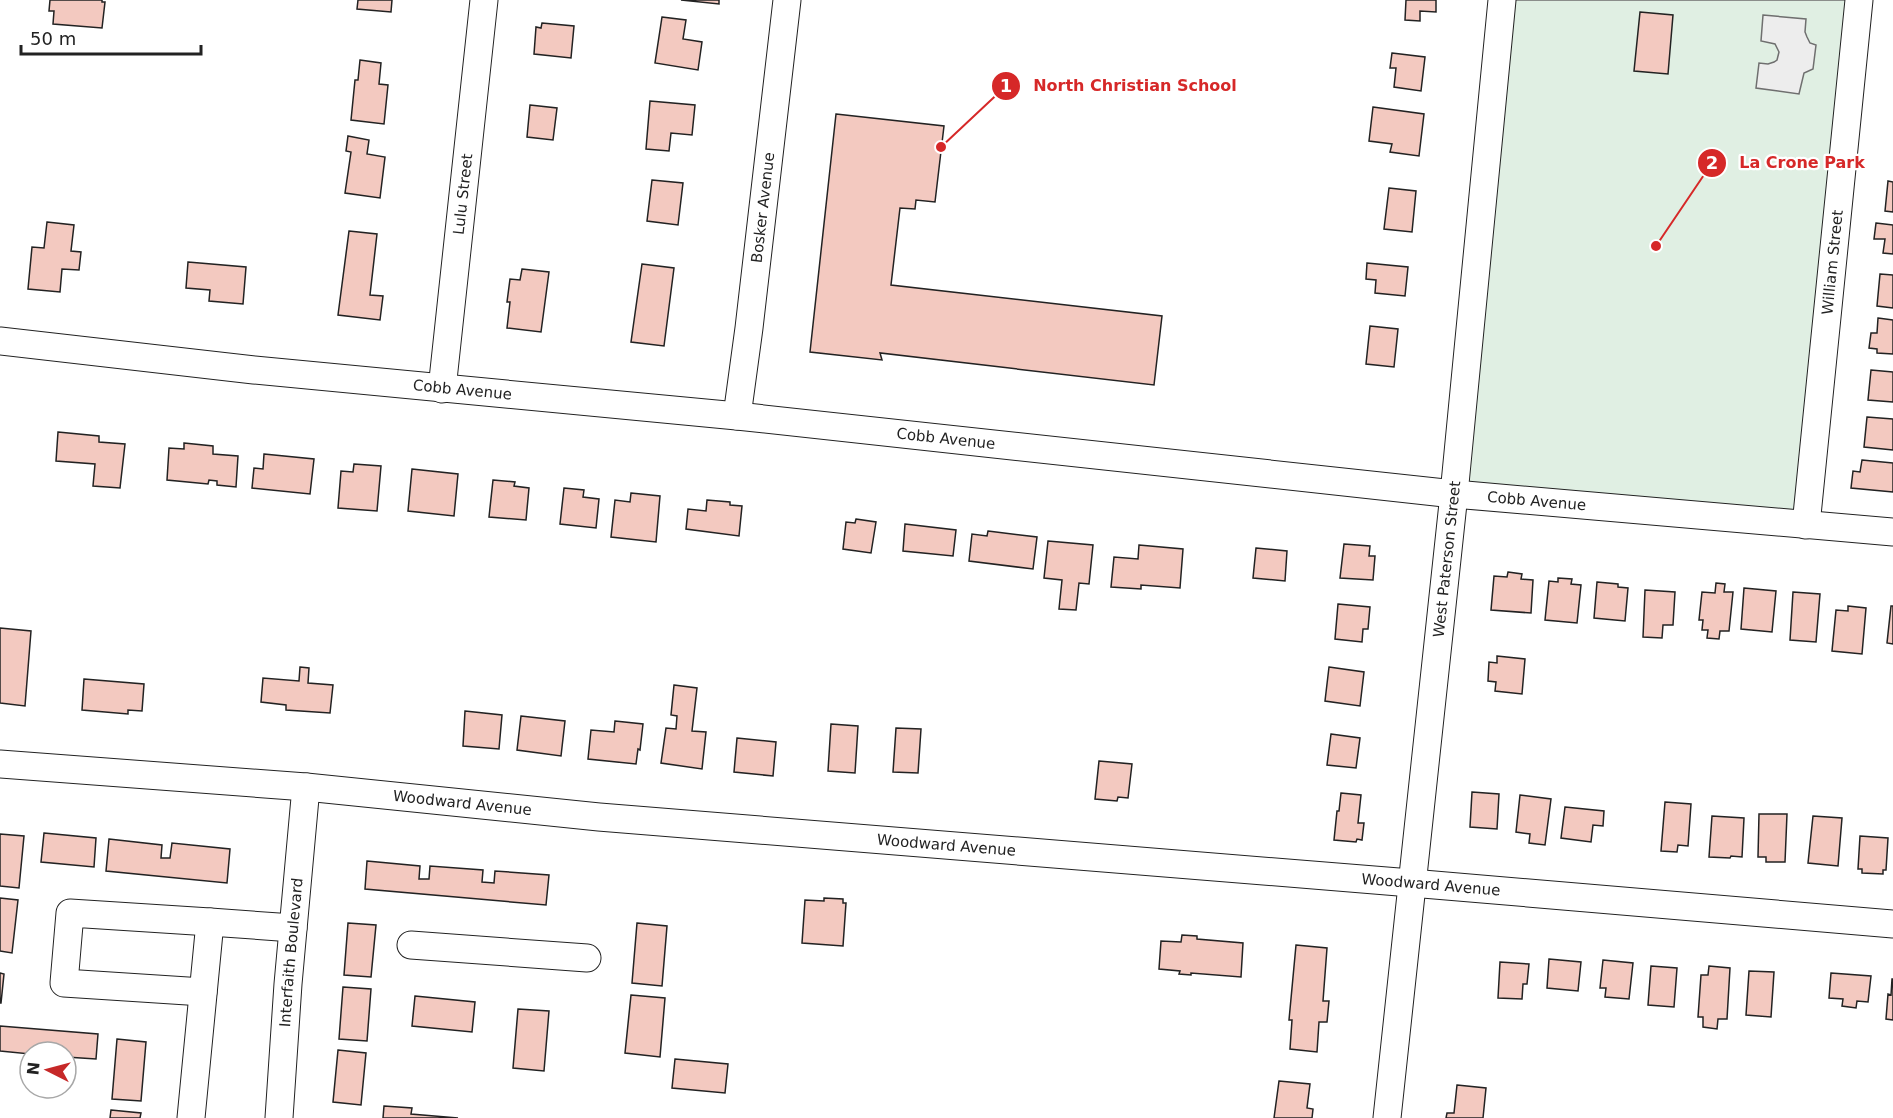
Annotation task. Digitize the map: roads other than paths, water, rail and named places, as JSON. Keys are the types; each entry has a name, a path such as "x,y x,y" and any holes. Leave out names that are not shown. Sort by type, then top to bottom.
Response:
{"street":[{"name":"Lulu Street","path":"442,389 484,0"},
{"name":"Bosker Avenue","path":"737,416 787,0"},
{"name":"West Paterson Street","path":"1387,1118 1454,494 1502,0"},
{"name":"William Street","path":"1806,525 1859,0"},
{"name":"Cobb Avenue","path":"0,341 254,370 737,416 1454,494 1893,532"},
{"name":"Woodward Avenue","path":"0,764 306,787 599,817 1893,924"},
{"name":"Interfaith Boulevard","path":"279,1118 306,787"},
{"path":"203,992 64,983 70,913 293,928"},
{"path":"191,1118 210,922"},
{"path":"411,945 587,958"}],"place":[{"name":"North Christian School","path":"941,147"},
{"name":"La Crone Park","path":"1656,246"}]}
